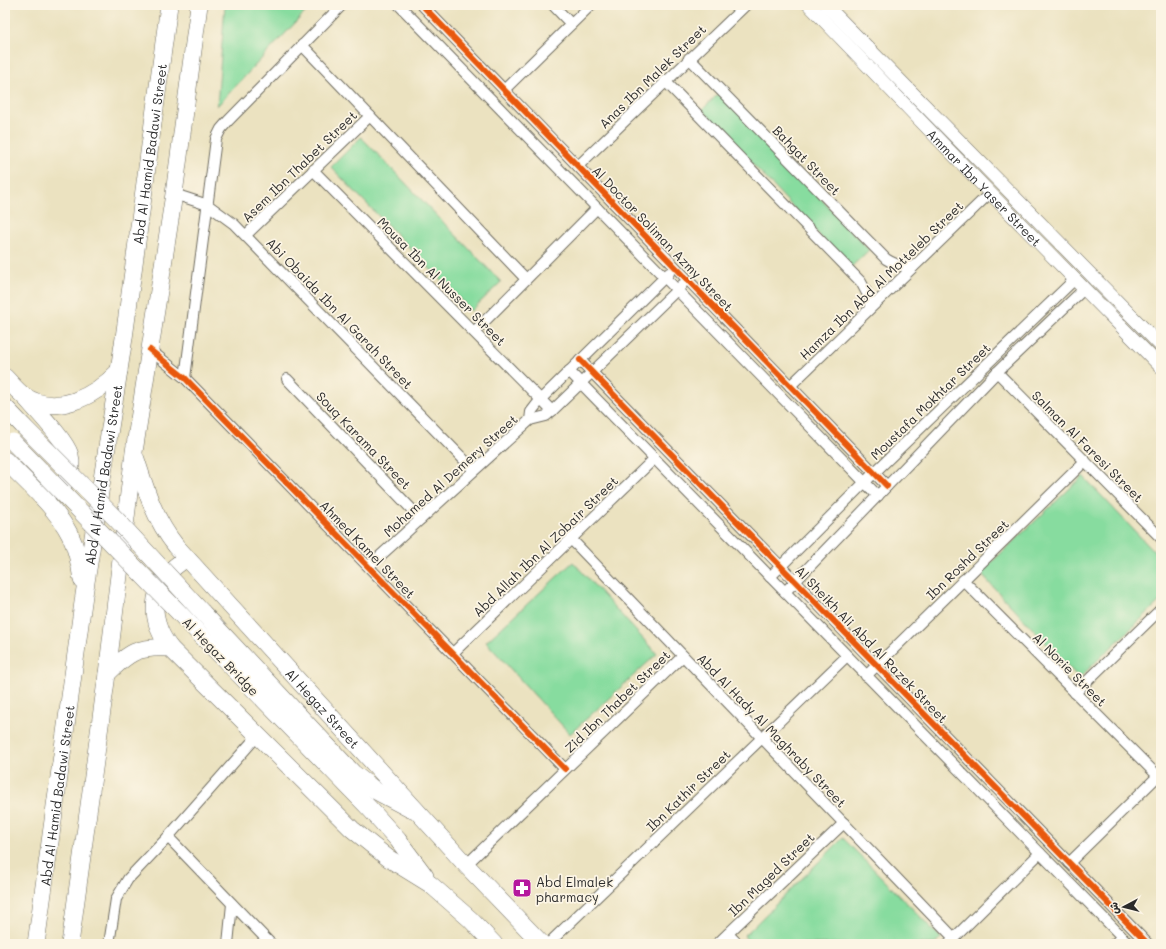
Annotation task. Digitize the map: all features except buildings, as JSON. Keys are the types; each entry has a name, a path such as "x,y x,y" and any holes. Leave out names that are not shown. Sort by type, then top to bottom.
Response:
{"main road":[{"name":"Abd Al Hamid Badawi Street","path":"36,944 84,595 119,371 169,5"},
{"name":"Abd Al Hamid Badawi Street","path":"70,944 107,674 134,452 174,194 199,5"},
{"path":"23,394 36,402 71,402 93,393 119,371"},
{"path":"5,377 23,394 67,448 71,461 69,474 62,485 51,491 36,492"},
{"name":"Al Hegaz Bridge","path":"5,407 117,520 353,773 389,799 418,812"},
{"name":"Al Hegaz Bridge","path":"9,438 380,820 398,840 430,884"},
{"name":"Al Hegaz Street","path":"134,452 150,504 166,533 466,865 542,944"},
{"path":"5,460 54,511 70,535 80,565 84,595"},
{"path":"187,558 170,570 159,588 156,598 154,609 157,625 163,639 170,648 352,829 388,858 430,884 470,919 494,944"},
{"path":"107,674 131,652 146,647 170,648"}],"street":[{"path":"185,378 214,150 221,129 342,5"},
{"name":"Al Doctor Soliman Azmy Street","path":"399,5 878,496"},
{"name":"Al Doctor Soliman Azmy Street","path":"422,5 887,486"},
{"path":"553,5 571,24"},
{"path":"504,90 591,5"},
{"name":"Anas Ibn Malek Street","path":"578,166 746,5"},
{"name":"Ammar Ibn Yaser Street","path":"809,5 990,193 1161,367"},
{"name":"Ammar Ibn Yaser Street","path":"826,5 1161,346"},
{"path":"302,45 526,279"},
{"name":"Bahgat Street","path":"689,58 886,259 904,267 913,266"},
{"path":"665,81 861,282 870,299 870,308"},
{"name":"Asem Ibn Thabet Street","path":"246,235 370,116"},
{"name":"Mousa Ibn Al Nusser Street","path":"314,170 552,411"},
{"name":"Hamza Ibn Abd Al Motteleb Street","path":"790,386 990,193"},
{"name":"Abi Obaida Ibn Al Garah Street","path":"174,194 208,205 222,214 246,235 474,470"},
{"path":"474,332 597,208"},
{"name":"Mohamed Al Demery Street","path":"530,420 531,412 541,399 676,267"},
{"name":"Mohamed Al Demery Street","path":"369,566 530,420 546,416 552,411 687,279"},
{"name":"Moustafa Mokhtar Street","path":"770,577 864,482 1075,279"},
{"name":"Moustafa Mokhtar Street","path":"785,592 997,372 1084,289"},
{"name":"Ahmed Kamel Street","path":"150,350 185,378 565,769"},
{"name":"Al Sheikh Ali Abd Al Razek Street","path":"580,360 1148,944"},
{"name":"Al Sheikh Ali Abd Al Razek Street","path":"569,371 1040,853 1121,942"},
{"name":"Salman Al Faresi Street","path":"997,372 1161,538"},
{"name":"Souq Karama Street","path":"287,379 421,519"},
{"name":"Abd Allah Ibn Al Zobair Street","path":"453,653 654,459"},
{"name":"Ibn Roshd Street","path":"866,676 1085,461"},
{"name":"Abd Al Hady Al Maghraby Street","path":"571,539 844,823 951,941"},
{"name":"Al Norie Street","path":"964,580 1075,693 1160,775"},
{"path":"1075,693 1161,609"},
{"name":"Zid Ibn Thabet Street","path":"466,865 683,656"},
{"name":"Ibn Kathir Street","path":"548,944 847,656"},
{"path":"109,944 113,911 121,888 258,735"},
{"path":"1069,863 1160,775"},
{"name":"Ibn Maged Street","path":"717,944 844,823"},
{"path":"168,837 271,944"},
{"path":"951,941 1040,853"},
{"path":"228,944 232,904"},
{"path":"728,934 738,944"}],"green space":[{"path":"225,5 312,5 217,106"},
{"path":"720,92 869,250 850,268 702,110"},
{"path":"361,137 501,282 471,311 331,167"},
{"path":"1083,476 1161,559 1161,600 1079,678 980,573"},
{"path":"573,562 657,654 570,734 486,642"},
{"path":"843,838 941,938 935,944 751,944 744,936"}],"cycle path":[{"path":"422,5 887,486"},
{"path":"150,350 185,378 565,769"},
{"path":"580,360 1148,944"}],"place":[{"name":"Abd Elmalek pharmacy","path":"522,888"}]}
